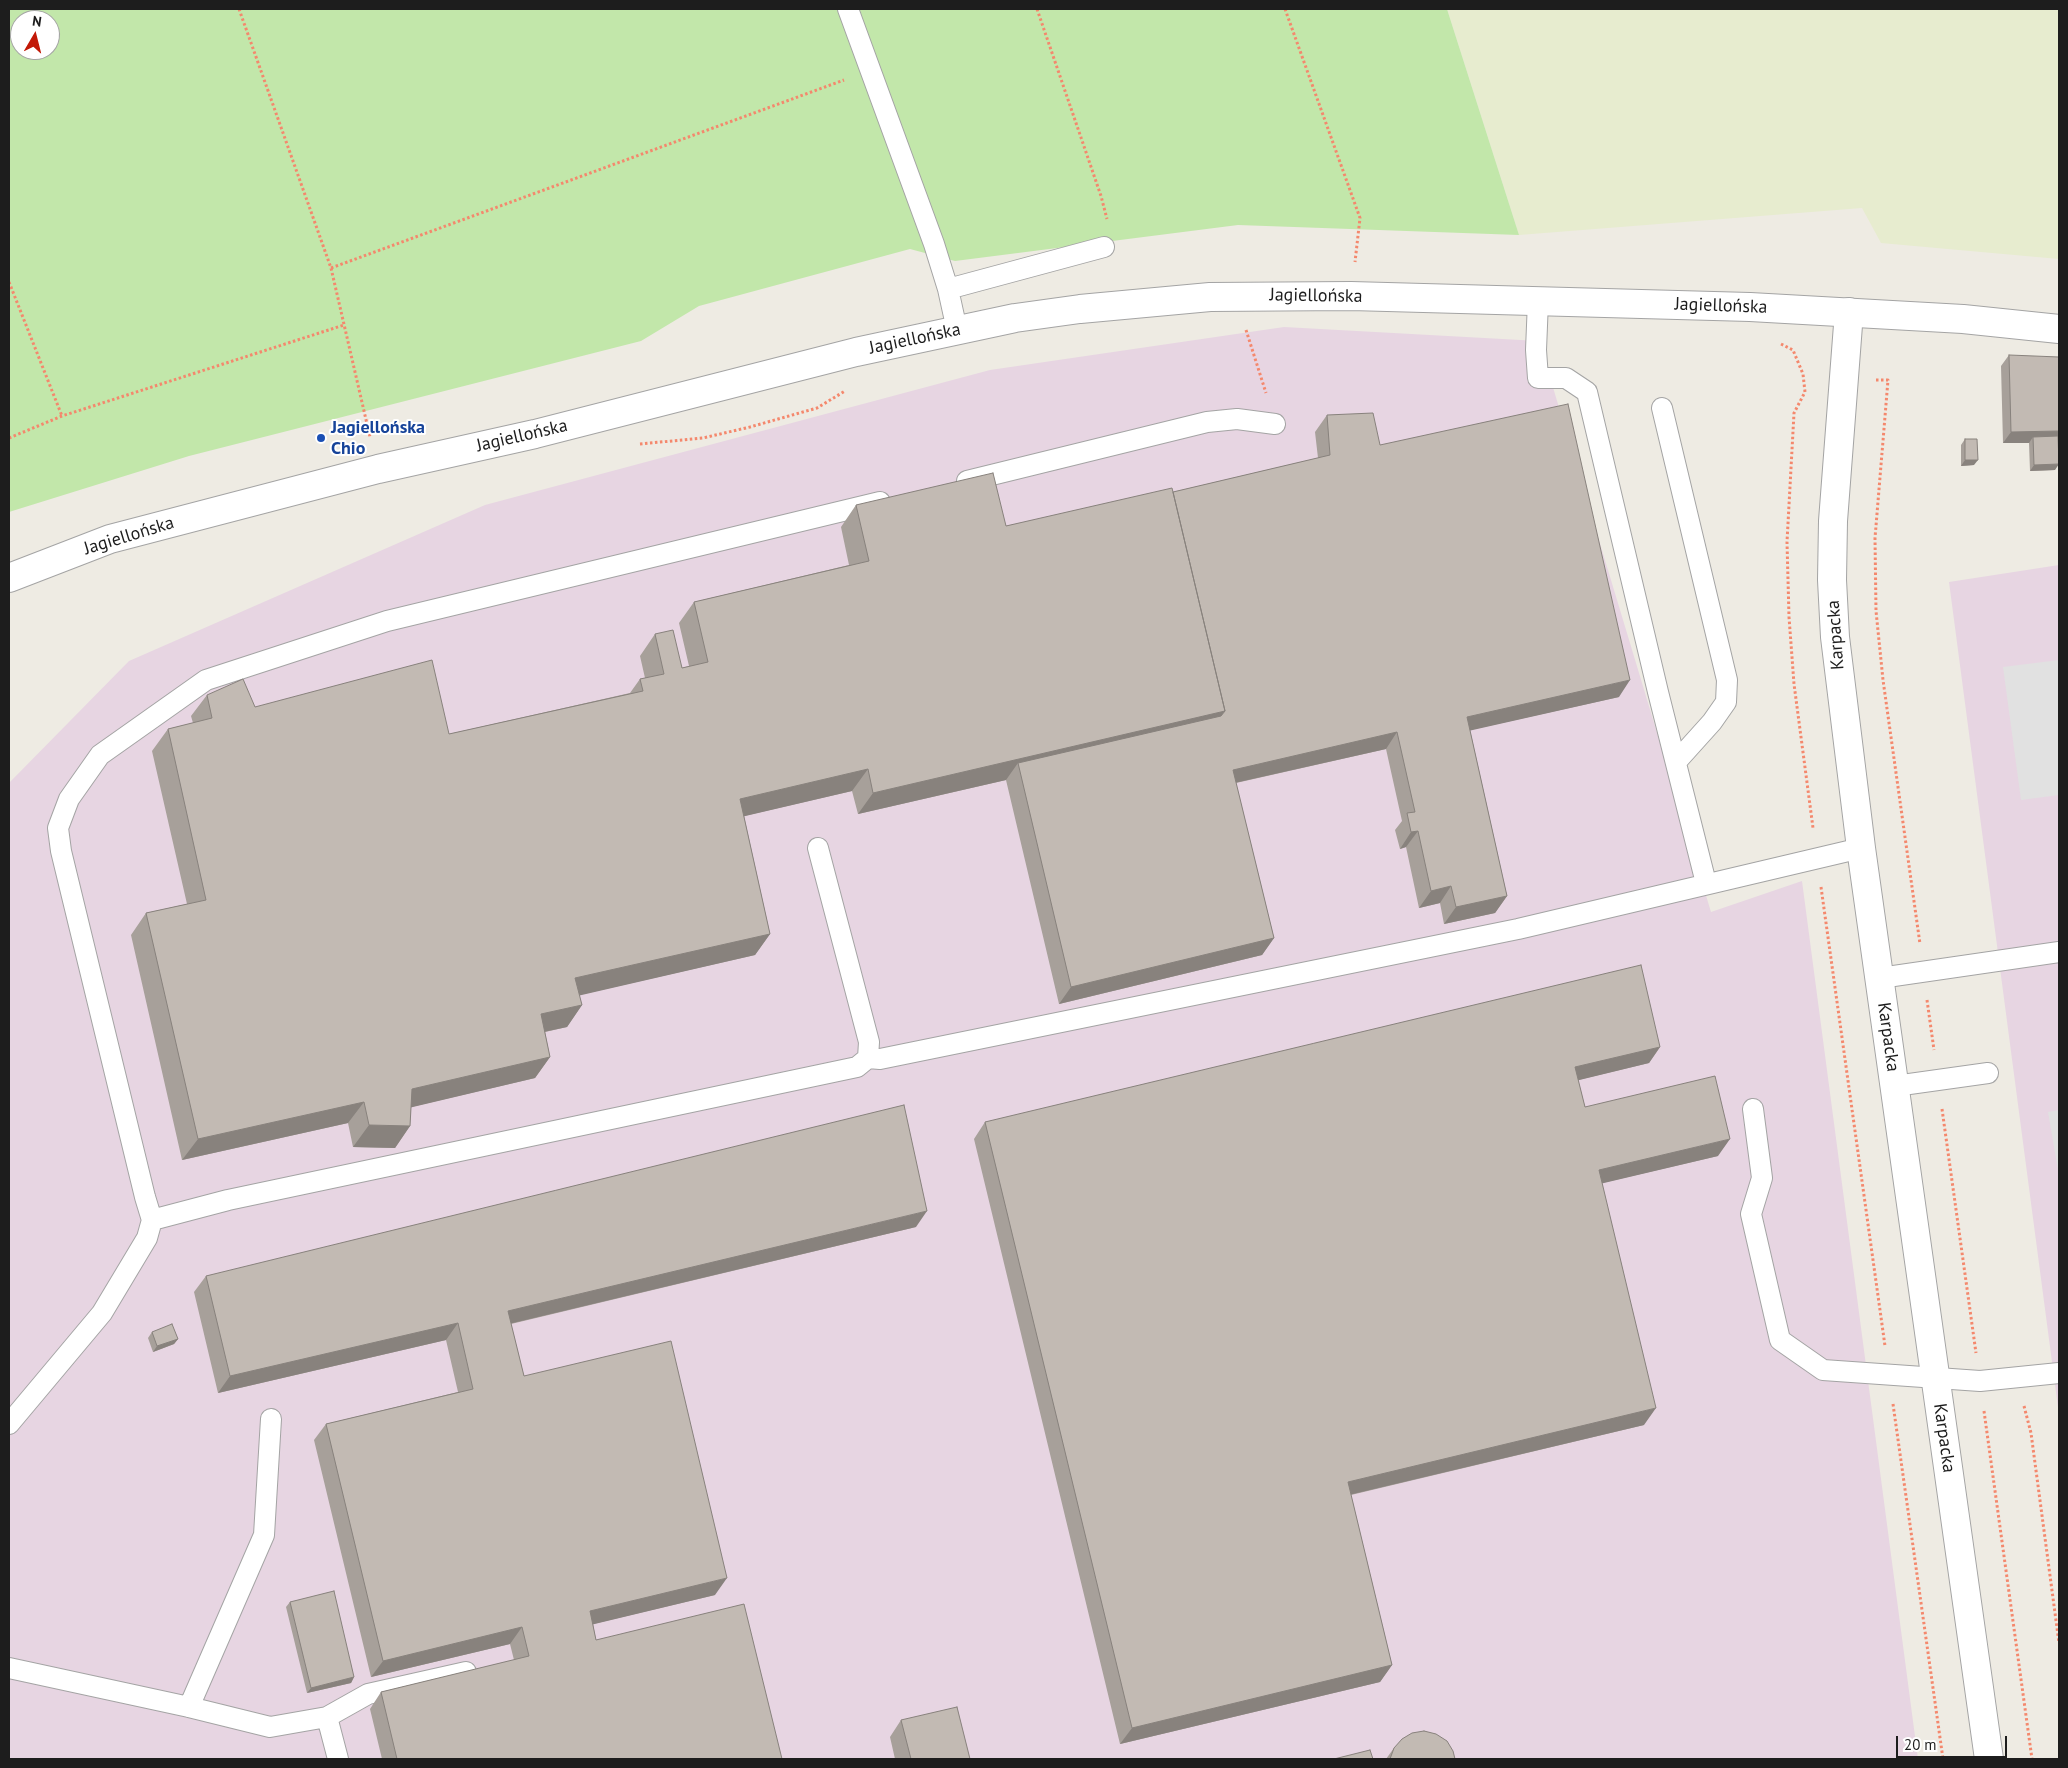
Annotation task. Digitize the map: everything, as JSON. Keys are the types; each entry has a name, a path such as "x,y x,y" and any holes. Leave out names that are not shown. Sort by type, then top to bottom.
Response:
{"street":[{"name":"Jagiellońska","path":"9,578 110,539 378,470 535,434 856,352 1015,318 1089,308 1210,297 1277,295 1351,296 1750,307 1963,319 2059,329"},
{"name":"Karpacka","path":"1849,312 1832,521 1832,580 1835,637 1841,699 1988,1759"}],"lane":[{"path":"848,9 934,244 948,289 957,330"},
{"path":"948,289 1104,247"},
{"path":"1538,301 1536,350 1538,378 1566,378 1587,392 1706,883"},
{"path":"1662,408 1727,680 1726,702 1712,722 1676,762"},
{"path":"946,486 1207,422 1237,419 1275,424"},
{"path":"9,1424 102,1313 142,1246 152,1220 73,899 58,828 69,799 100,755 206,680 387,621 898,497"},
{"path":"152,1220 228,1200 857,1067 868,1058 869,1042 818,848"},
{"path":"868,1058 880,1060 1518,929 1706,883 1862,848"},
{"path":"1880,978 2059,952"},
{"path":"1895,1086 1988,1073"},
{"path":"1753,1109 1762,1178 1751,1214 1780,1340 1823,1370 1980,1381 2059,1374"},
{"path":"189,1707 264,1535 271,1419"},
{"path":"9,1668 189,1707 270,1727 328,1717 368,1694 488,1667"},
{"path":"328,1717 338,1759"}],"path":[{"path":"240,9 330,268 378,470"},
{"path":"1037,9 1101,196 1109,228 1104,247"},
{"path":"1285,9 1360,218 1351,296"},
{"path":"330,268 870,70"},
{"path":"9,282 62,416"},
{"path":"1275,424 1244,325 1277,295"},
{"path":"1750,307 1764,335 1793,350 1803,374 1805,392 1794,413 1787,561 1794,684 1943,1759"},
{"path":"9,438 62,416 344,325"},
{"path":"631,445 703,438 750,427 817,408 847,390"},
{"path":"2018,1378 2031,1433 2059,1643"}],"shaded area":[{"path":"1284,327 1539,341 1711,912 1802,881 1918,1759 9,1759 9,783 129,661 485,505 990,370"},
{"path":"2059,565 2059,1415 1949,582"},
{"path":"2059,660 2059,795 2021,800 2003,667"},
{"path":"2059,1110 2059,1176 2048,1112"}],"green space":[{"path":"9,9 1447,9 1519,235 1238,225 955,261 910,249 699,306 641,341 189,456 9,512"},
{"path":"1447,9 2059,9 2059,259 1881,243 1862,208 1519,235"}],"building":[{"path":"2009,355 2059,357 2059,431 2011,432"},
{"path":"1568,404 1630,680 1467,717 1507,896 1456,907 1451,886 1431,891 1418,831 1411,832 1407,813 1415,812 1397,732 1233,770 1274,938 1071,987 1018,763 1221,716 1225,711 1173,492 1330,455 1327,415 1373,413 1380,445"},
{"path":"2058,436 2059,464 2034,465 2033,437"},
{"path":"1965,439 1977,439 1978,460 1965,460"},
{"path":"993,473 1006,526 1172,488 1225,711 873,793 868,769 740,799 770,934 575,978 582,1005 541,1014 550,1057 412,1089 410,1126 369,1125 364,1102 198,1139 146,913 206,900 168,729 212,718 207,695 243,679 255,707 432,660 449,734 643,691 640,679 664,674 655,634 673,630 682,668 708,662 694,602 869,561 856,505"},
{"path":"1641,965 1660,1047 1575,1067 1585,1107 1715,1076 1730,1139 1599,1170 1656,1408 1348,1482 1392,1665 1132,1728 985,1122"},
{"path":"904,1105 927,1211 508,1311 524,1376 671,1341 727,1578 590,1611 596,1640 744,1604 782,1759 397,1759 381,1692 529,1656 522,1627 383,1661 326,1424 473,1389 458,1323 230,1376 206,1276"},
{"path":"172,1324 178,1339 157,1346 152,1332"},
{"path":"334,1591 354,1677 311,1688 290,1602"},
{"path":"957,1707 970,1759 911,1759 901,1720"},
{"path":"1424,1731 1436,1734 1447,1741 1455,1759 1390,1759 1394,1748 1402,1739 1412,1733"},
{"path":"1370,1750 1373,1759 1334,1759"}],"place":[{"name":"Jagiellońska Chio","path":"321,438"}]}
